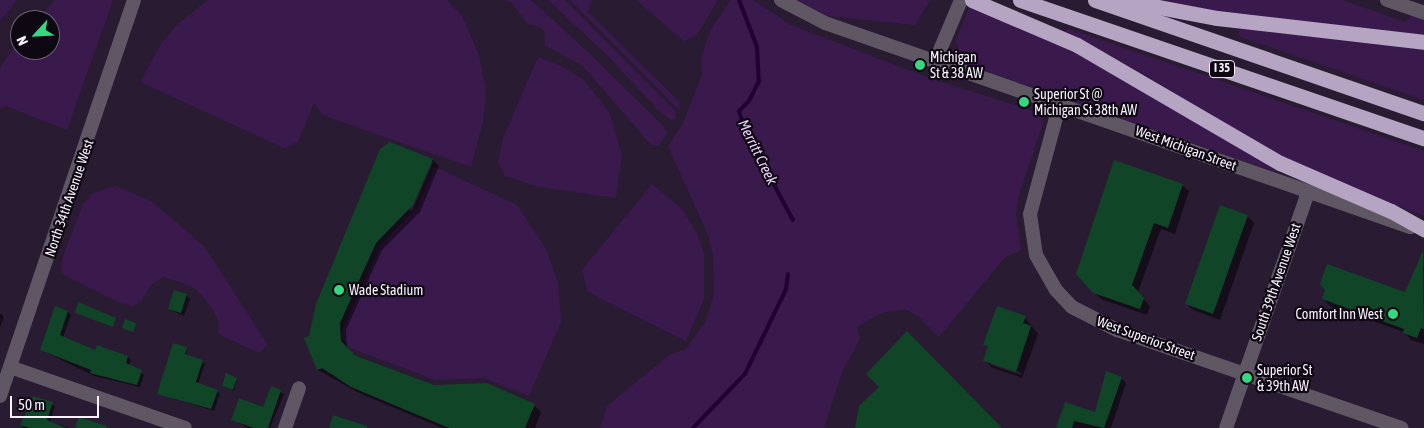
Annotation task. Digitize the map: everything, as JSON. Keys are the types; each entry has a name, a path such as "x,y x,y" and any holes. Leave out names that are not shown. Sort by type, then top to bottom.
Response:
{"highway":[{"path":"972,0 1077,45 1280,162 1391,211 1424,230"},
{"name":"I 35","path":"1020,0 1424,138"},
{"name":"I 35","path":"1096,0 1424,113"},
{"path":"1121,0 1217,18 1424,42"}],"street":[{"name":"North 34th Avenue West","path":"0,396 134,0"},
{"name":"West Michigan Street","path":"781,0 825,23 1060,103 1308,192 1424,230"},
{"path":"935,62 961,0"},
{"path":"1387,0 1424,13"},
{"name":"West Superior Street","path":"1060,103 1030,214 1031,236 1045,274 1072,307 1093,320 1402,428"},
{"name":"South 39th Avenue West","path":"1226,428 1308,192"},
{"path":"10,367 185,428"},
{"path":"285,428 299,388"}],"shaded area":[{"path":"0,0 17,0 0,21"},
{"path":"55,0 113,0 67,130 6,106 0,108 0,68 10,54 10,60 60,60 60,10 46,10"},
{"path":"208,0 447,0 462,16 479,55 486,92 483,121 471,167 333,119 322,114 314,103 298,142 284,148 140,82 162,42 178,24"},
{"path":"505,0 531,0 589,53 664,127 667,134 659,145 651,145 583,66 545,45 545,32 541,28 527,23 512,3"},
{"path":"548,0 565,0 674,110 677,119 671,120 661,113 606,54"},
{"path":"570,0 592,0 588,12 679,102 680,111"},
{"path":"636,0 718,0 696,36 684,41"},
{"path":"731,0 753,0 791,25 932,79 1040,113 1043,123 1018,199 1016,215 1021,250 1005,257 939,337 919,317 905,309 881,313 857,327 860,339 842,372 824,428 600,428 607,406 669,355 686,349 706,321 714,294 713,256 708,235 668,146 683,123 702,75 702,55 710,31"},
{"path":"796,0 930,0 915,25 829,16"},
{"path":"1162,0 1342,0 1406,22 1411,15 1424,20 1424,36 1241,16"},
{"path":"970,4 1063,44 1276,167 1275,172 969,65 960,55 956,41"},
{"path":"1241,26 1424,46 1424,100 1238,36"},
{"path":"1067,28 1424,151 1424,216 1303,168 1220,122 1146,75 1065,32"},
{"path":"538,57 561,66 584,80 609,112 622,155 616,198 538,187 505,176 498,163 503,138"},
{"path":"435,167 517,205 546,249 558,283 561,322 529,396 484,378 435,380 350,348 343,340 342,331 381,245 417,207"},
{"path":"652,184 682,209 696,232 704,253 704,299 686,341 597,297 587,290 582,270"},
{"path":"116,186 151,201 204,246 268,345 259,353 218,334 219,323 212,308 198,291 186,284 163,277 151,285 141,302 133,306 120,303 64,275 61,270 63,256 83,204 93,193"}],"building":[{"name":"Wade Stadium","path":"390,142 433,159 413,205 376,243 340,323 341,341 356,356 434,385 487,383 535,404 525,428 449,428 351,387 322,368 317,370 304,338 309,336 316,304 380,149"},
{"path":"1114,160 1183,184 1168,228 1154,223 1132,285 1144,298 1140,309 1093,293 1076,274"},
{"path":"1220,205 1248,215 1213,314 1185,304"},
{"name":"Comfort Inn West","path":"1423,251 1424,329 1421,328 1417,338 1403,333 1404,329 1322,299 1325,290 1320,284 1327,264 1405,292"},
{"path":"174,290 187,294 181,313 168,309"},
{"path":"78,302 116,318 113,327 75,313"},
{"path":"55,306 68,311 60,335 95,350 97,345 128,356 126,363 142,370 137,385 90,373 91,370 40,350"},
{"path":"997,306 1026,316 1023,323 1031,326 1016,372 983,361 988,346 983,345"},
{"path":"125,319 136,323 133,332 122,328"},
{"path":"907,331 1002,428 855,428 859,406 879,387 866,374"},
{"path":"173,343 187,347 185,354 203,360 196,382 218,390 211,409 157,394"},
{"path":"1106,371 1122,377 1104,428 1074,421 1072,428 1056,428 1065,402 1095,412"},
{"path":"226,373 237,378 233,390 222,386"},
{"path":"271,386 281,390 268,428 254,428 231,420 239,398 263,407"},
{"path":"33,396 53,402 47,420 66,428 30,428 20,425"},
{"path":"333,415 367,426 367,428 329,428"},
{"path":"79,417 107,426 106,428 75,428"}],"waterway":[{"name":"Merritt Creek","path":"739,0 757,47 759,81 749,101 739,111 745,131 793,220"},
{"name":"Merritt Creek","path":"693,428 745,374 786,289 788,274"}],"place":[{"name":"Michigan St & 38 AW","path":"920,65"},
{"name":"Superior St @ Michigan St 38th AW","path":"1024,102"},
{"name":"Wade Stadium","path":"339,290"},
{"name":"Comfort Inn West","path":"1393,314"},
{"name":"Superior St & 39th AW","path":"1247,378"}]}
